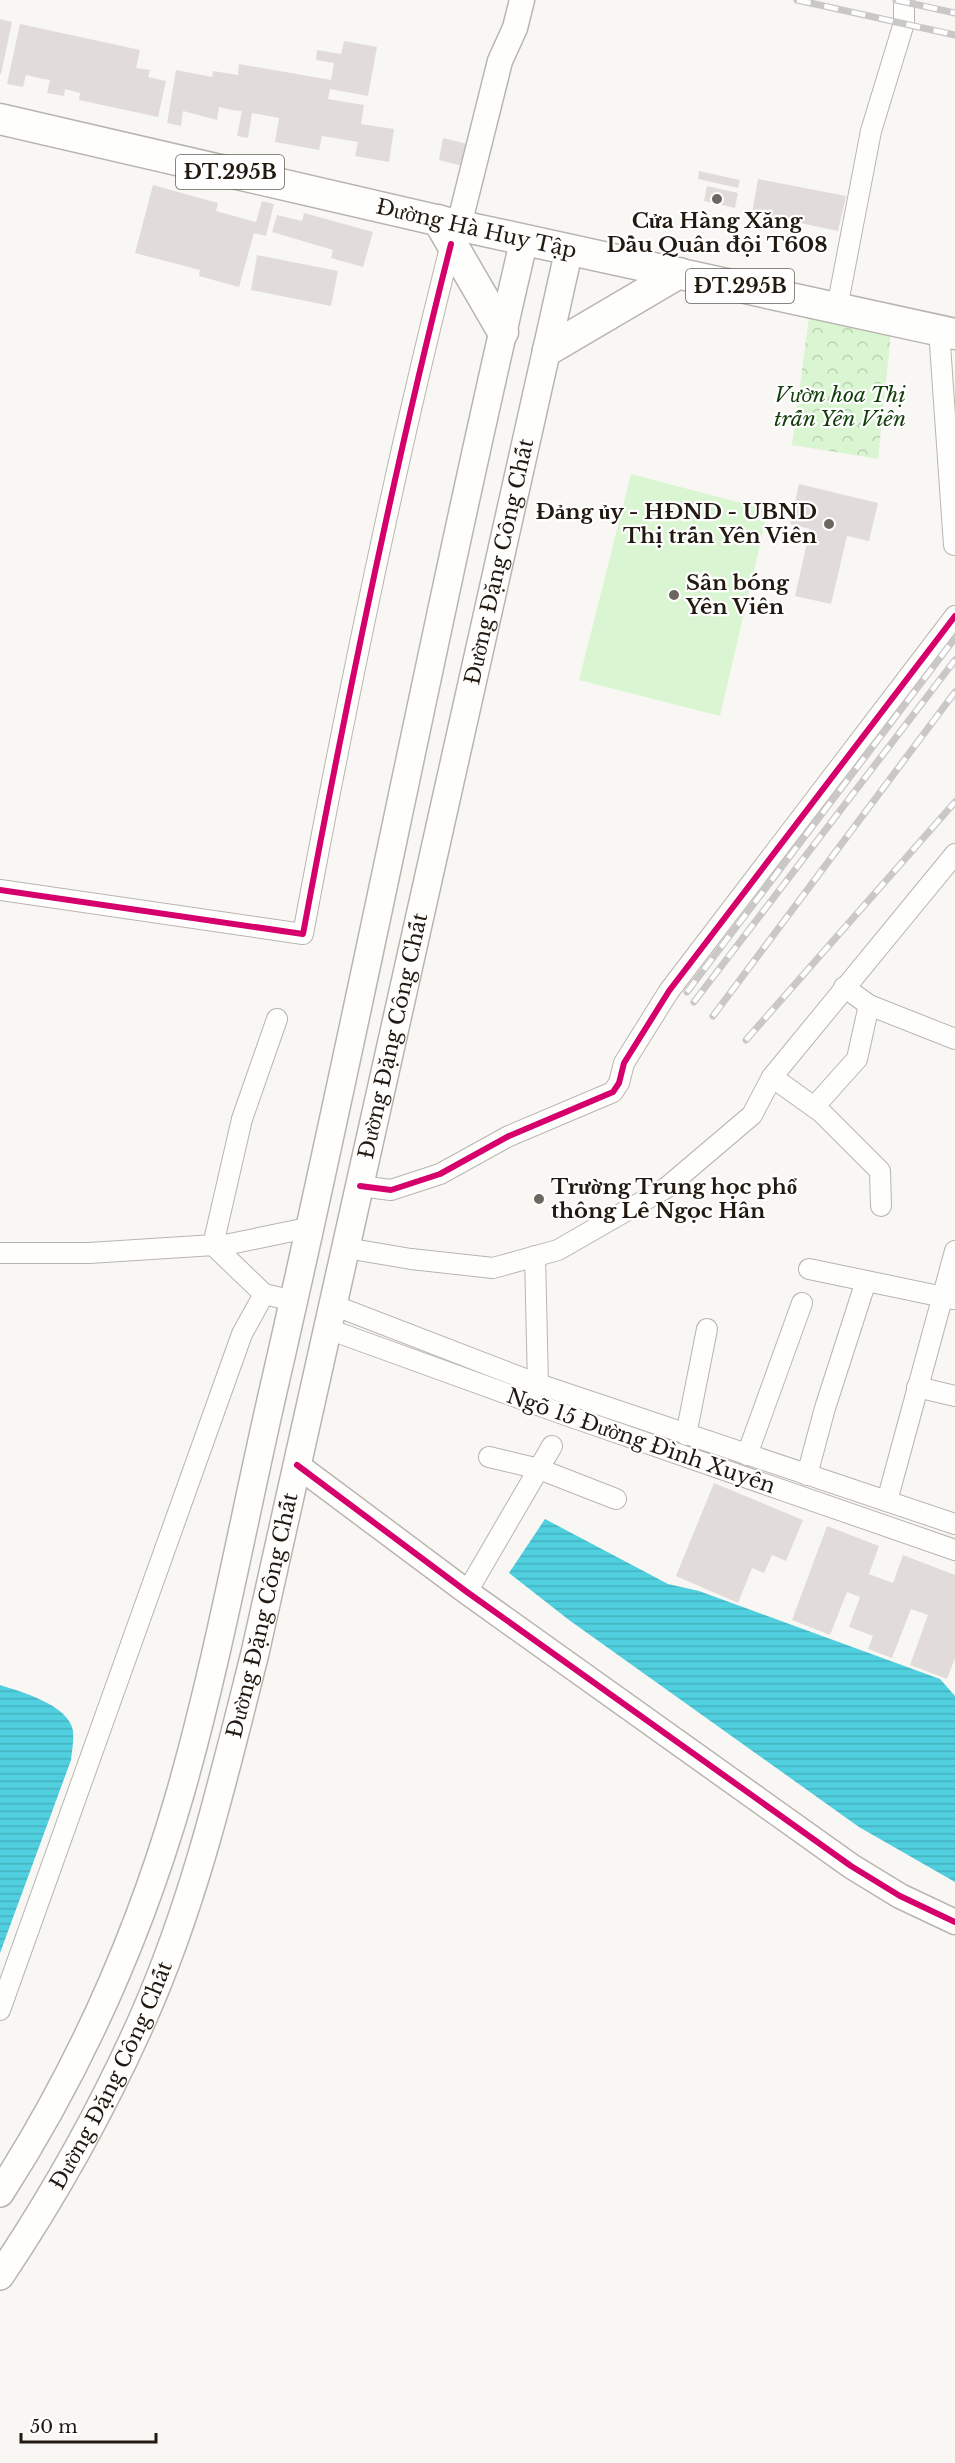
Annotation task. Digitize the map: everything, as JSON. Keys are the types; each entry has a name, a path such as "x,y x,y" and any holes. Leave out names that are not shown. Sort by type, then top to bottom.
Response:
{"main road":[{"name":"Đường Hà Huy Tập","path":"0,119 456,230 524,240 947,332"},
{"path":"456,230 503,332"},
{"name":"Đường Đặng Công Chất","path":"0,2193 31,2144 80,2054 129,1945 180,1794 202,1710 312,1227 524,240"},
{"name":"Đường Đặng Công Chất","path":"0,2276 58,2185 95,2117 144,2016 179,1923 218,1803 297,1465 569,250"},
{"path":"548,350 679,273"},
{"path":"327,1157 362,1174"},
{"path":"259,1454 297,1465"}],"street":[{"path":"0,890 303,934 328,800 408,412 500,61 515,28 522,0"},
{"path":"837,308 871,131 904,23 904,0"},
{"path":"947,332 954,545"},
{"path":"362,1174 391,1190 440,1174 509,1136 613,1092 620,1083 624,1063 669,991 955,616"},
{"path":"346,1248 411,1259 493,1268 558,1251 666,1188 752,1115 772,1077 955,854"},
{"path":"844,987 869,1005 955,1039"},
{"path":"814,1107 857,1059 869,1005"},
{"path":"213,1245 242,1119 277,1019"},
{"path":"772,1077 814,1107 880,1171 881,1206"},
{"path":"0,1253 89,1253 213,1245 312,1227"},
{"path":"213,1245 264,1294 294,1301"},
{"path":"887,1501 917,1387 948,1298 955,1251"},
{"path":"535,1256 538,1384"},
{"path":"809,1269 948,1298"},
{"path":"807,1475 825,1408 866,1281"},
{"path":"0,2010 242,1334 264,1294"},
{"path":"747,1455 802,1303"},
{"name":"Ngõ 15 Đường Đình Xuyên","path":"330,1317 955,1524"},
{"name":"Ngõ 15 Đường Đình Xuyên","path":"330,1317 717,1468 955,1550"},
{"path":"686,1435 707,1329"},
{"path":"917,1387 955,1396"},
{"path":"467,1592 552,1446"},
{"path":"717,1468 724,1448"},
{"path":"489,1457 539,1469 616,1499"},
{"path":"297,1465 467,1592 851,1866 900,1896 955,1922"}],"green space":[{"name":"Vườn hoa Thị trấn Yên Viên","path":"809,317 891,333 878,459 792,445"},
{"name":"Sân bóng Yên Viên","path":"631,474 768,510 720,716 579,680"}],"water":[{"path":"545,1519 668,1584 699,1591 940,1679 955,1696 955,1882 859,1827 569,1620 509,1573"},
{"path":"0,1685 32,1696 54,1707 70,1722 73,1738 71,1760 0,1953"}],"building":[{"path":"0,19 12,22 1,74 0,74"},
{"path":"20,24 140,50 136,68 150,70 148,77 166,81 158,117 79,100 80,93 65,89 64,96 47,93 50,80 26,75 23,87 7,84"},
{"path":"344,41 377,47 368,96 330,89 328,99 364,105 361,124 394,129 389,162 355,156 358,142 322,136 319,150 275,142 279,118 252,113 248,138 237,136 242,111 219,107 217,120 183,111 181,126 167,123 176,70 212,77 213,71 238,75 239,64 331,80 334,63 316,60 317,50 341,54"},
{"path":"443,138 475,146 470,168 439,160"},
{"path":"699,171 740,180 738,188 698,179"},
{"path":"758,179 846,196 838,231 752,213"},
{"path":"153,185 218,203 216,211 256,222 262,201 274,204 266,236 254,233 239,287 199,276 200,270 135,253"},
{"path":"707,186 738,193 735,208 704,201"},
{"path":"304,213 373,232 363,267 331,258 333,250 272,232 277,215 302,221"},
{"path":"257,255 338,271 331,306 251,290"},
{"path":"799,484 878,503 869,541 847,536 831,604 795,596 810,529 790,524"},
{"path":"714,1483 803,1520 786,1561 772,1555 764,1573 752,1568 738,1603 676,1576"},
{"path":"827,1526 879,1546 869,1574 893,1583 903,1555 955,1575 955,1658 947,1679 910,1665 928,1615 911,1609 892,1658 868,1649 873,1636 849,1627 860,1597 847,1592 830,1635 792,1620"}],"railway":[{"path":"797,0 955,35"},
{"path":"896,0 955,13"},
{"path":"687,992 955,638"},
{"path":"694,1002 955,660"},
{"path":"713,1016 955,692"},
{"path":"746,1040 955,802"}],"cycle path":[{"path":"0,890 303,934 371,588 409,416 451,244"},
{"path":"360,1186 391,1190 440,1174 509,1136 613,1092 619,1083 624,1063 669,991 955,616"},
{"path":"297,1465 467,1592 851,1866 900,1896 955,1922"}],"place":[{"name":"Cửa Hàng Xăng Dầu Quân đội T608","path":"717,199"},
{"name":"Đảng ủy - HĐND - UBND Thị trấn Yên Viên","path":"829,524"},
{"name":"Sân bóng Yên Viên","path":"674,595"},
{"name":"Trường Trung học phổ thông Lê Ngọc Hân","path":"539,1199"}]}
